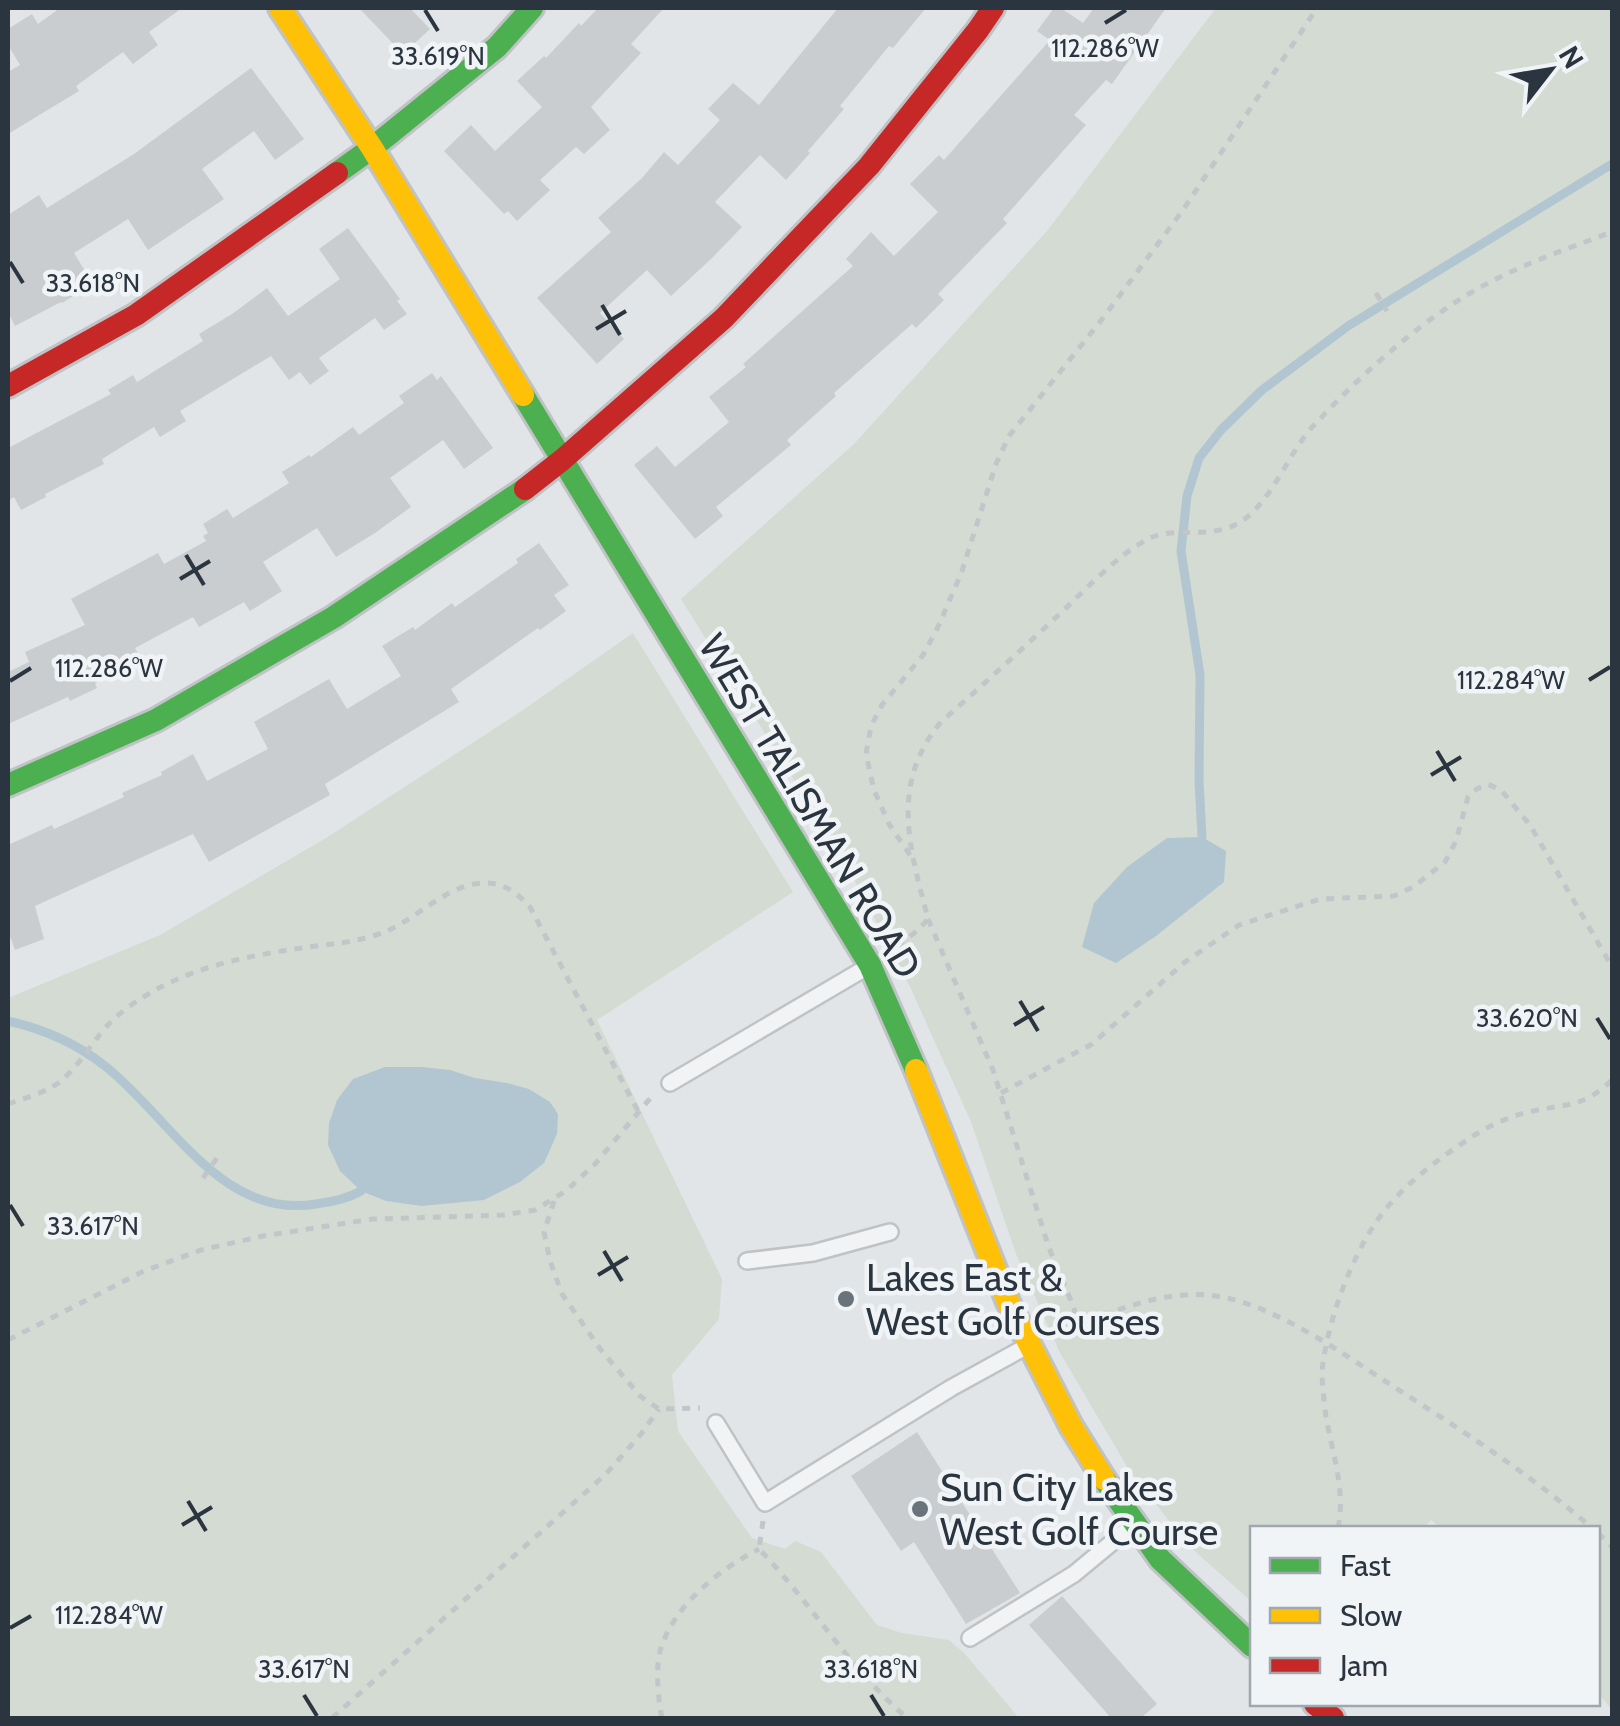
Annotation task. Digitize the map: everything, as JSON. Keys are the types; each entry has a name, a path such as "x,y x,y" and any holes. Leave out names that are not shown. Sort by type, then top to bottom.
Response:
{"street":[{"name":"WEST TALISMAN ROAD","path":"280,8 372,148 870,965 920,1078 1008,1302 1071,1426 1160,1559 1250,1644"},
{"path":"8,386 136,315 372,148 496,47 532,8"},
{"path":"8,785 156,720 318,626 521,492 562,460 724,318 856,180 993,8"},
{"path":"1311,1706 1333,1718"}],"lane":[{"path":"670,1083 870,965"},
{"path":"747,1262 813,1254 890,1232"},
{"path":"716,1423 765,1503 1028,1345"},
{"path":"970,1638 1074,1574 1135,1524"}],"path":[{"path":"912,858 889,824 874,790 866,754 871,726 937,629 961,574 996,464 1009,436 1183,210 1317,8"},
{"path":"1073,1327 1074,1308 1048,1248 1001,1093 928,919 912,858 910,789 915,766 930,734 1104,571 1151,537 1213,532 1241,521 1260,503 1311,428 1358,380 1446,309 1521,267 1612,232"},
{"path":"1376,293 1387,311"},
{"path":"1001,1093 1092,1044 1185,962 1239,924 1320,898 1394,896 1413,887 1445,862 1456,841 1468,798 1487,784 1501,790 1530,825 1612,966"},
{"path":"8,1104 58,1082 82,1061 107,1026 142,998 176,980 247,958 342,944 380,934 471,884 495,884 516,892 530,907 638,1113"},
{"path":"870,965 928,919"},
{"path":"1338,1526 1341,1494 1324,1405 1322,1366 1344,1286 1363,1242 1388,1205 1419,1176 1489,1126 1532,1111 1586,1101 1612,1080"},
{"path":"8,1340 144,1271 202,1250 373,1219 503,1215 535,1210 566,1192 651,1097 670,1083"},
{"path":"203,1178 218,1158"},
{"path":"554,1198 544,1232 562,1294 601,1350 640,1396 660,1409 699,1408"},
{"path":"1028,1345 1158,1298 1226,1298 1265,1311 1327,1344 1498,1454 1589,1526"},
{"path":"332,1718 604,1475 660,1409"},
{"path":"662,1718 658,1698 660,1649 686,1602 722,1572 760,1549 864,1676 907,1718"}],"shaded area":[{"path":"1216,8 1612,8 1612,1710 1600,1695 1600,1526 1438,1526 1431,1520 1426,1526 1250,1526 1250,1600 1189,1546 1129,1470 1060,1353 1016,1254 971,1122 911,989 844,860 681,599 854,444 1047,231"},
{"path":"633,633 793,892 597,1020 722,1279 719,1319 672,1375 678,1431 752,1538 785,1549 795,1541 821,1552 877,1625 949,1640 1019,1718 8,1718 8,998 160,935 326,838"}],"water":[{"path":"1202,837 1226,851 1224,882 1116,963 1082,947 1094,903 1127,867 1167,838"},
{"path":"385,1067 450,1070 529,1089 550,1102 558,1114 557,1134 544,1163 520,1182 484,1200 422,1206 386,1201 361,1191 340,1171 328,1145 329,1123 337,1100 353,1079"}],"building":[{"path":"60,8 182,8 149,32 158,45 133,64 123,52 76,86 79,91 8,134 8,72 20,65 8,45 8,29 32,14 38,24"},
{"path":"359,8 410,8 430,29 403,54"},
{"path":"598,8 664,8 631,44 641,53 591,107 610,130 584,154 576,147 540,180 550,190 517,221 508,211 504,214 444,151 471,125 495,151 542,107 517,81"},
{"path":"838,8 926,8 840,106 844,109 786,180 760,155 715,202 742,227 711,259 671,296 647,270 600,313 624,339 597,364 537,298 611,232 598,218 664,152 678,165 720,120 708,109 733,83 759,105"},
{"path":"1054,8 1061,8 1083,23 1094,8 1166,8 1112,84 1106,80 1074,115 1086,125 1003,219 1007,223 938,294 944,300 916,328 912,324 834,393 836,396 787,440 791,445 716,507 723,516 695,539 634,465 657,446 675,467 729,422 709,397 853,266 846,259 871,232 894,256 938,212 910,184 939,155 944,160 1050,40 1037,31"},
{"path":"251,68 304,139 275,160 254,131 202,169 224,199 148,250 128,219 74,253 93,284 15,326 8,312 8,215 39,195 47,208 134,154"},
{"path":"348,228 407,314 384,330 375,318 319,358 329,371 310,385 300,372 289,380 271,356 180,411 186,421 160,437 154,427 102,459 104,464 21,510 14,497 8,501 8,448 111,394 108,390 133,375 137,382 203,341 199,334 267,288 288,316 340,279 319,249"},
{"path":"432,373 437,380 441,376 493,448 464,469 443,440 390,478 411,507 375,533 336,557 317,528 263,562 282,591 250,611 244,602 199,627 193,617 135,648 141,658 95,683 97,688 8,724 8,672 29,662 25,652 85,625 71,599 158,553 164,564 206,541 203,536 208,533 203,524 227,509 233,518 289,483 282,472 353,427 359,435 404,403 399,396"},
{"path":"539,543 569,585 554,595 566,611 451,689 459,702 325,784 330,795 209,862 193,834 35,906 44,939 15,950 8,931 8,845 124,797 122,793 162,775 161,772 193,754 207,781 268,749 254,722 329,679 347,709 401,676 382,646 413,627 415,630 452,603 455,607 518,563 516,559"},
{"name":"Sun City Lakes West Golf Course","path":"917,1432 1020,1593 966,1624 914,1542 901,1551 851,1476"},
{"path":"1062,1596 1157,1704 1141,1718 1111,1718 1029,1625"}],"waterway":[{"path":"1202,837 1200,675 1181,551 1187,496 1199,458 1262,390 1348,326 1612,164"},
{"path":"8,1021 83,1050 129,1087 199,1160 252,1196 282,1205 316,1204 361,1191"}],"traffic: fast":[{"path":"337,173 497,47 532,8"},
{"path":"523,395 870,965 916,1070"},
{"path":"8,785 156,720 334,617 525,489"},
{"path":"1104,1479 1160,1559 1250,1644"}],"traffic: slow":[{"path":"280,8 372,148 523,395"},
{"path":"916,1070 1008,1302 1071,1426 1104,1479"}],"traffic: jam":[{"path":"525,489 724,318 869,166 993,8"},
{"path":"8,386 136,315 337,173"},
{"path":"1318,1706 1333,1718"}],"place":[{"name":"Lakes East & West Golf Courses","path":"846,1299"},
{"name":"Sun City Lakes West Golf Course","path":"920,1509"}]}
